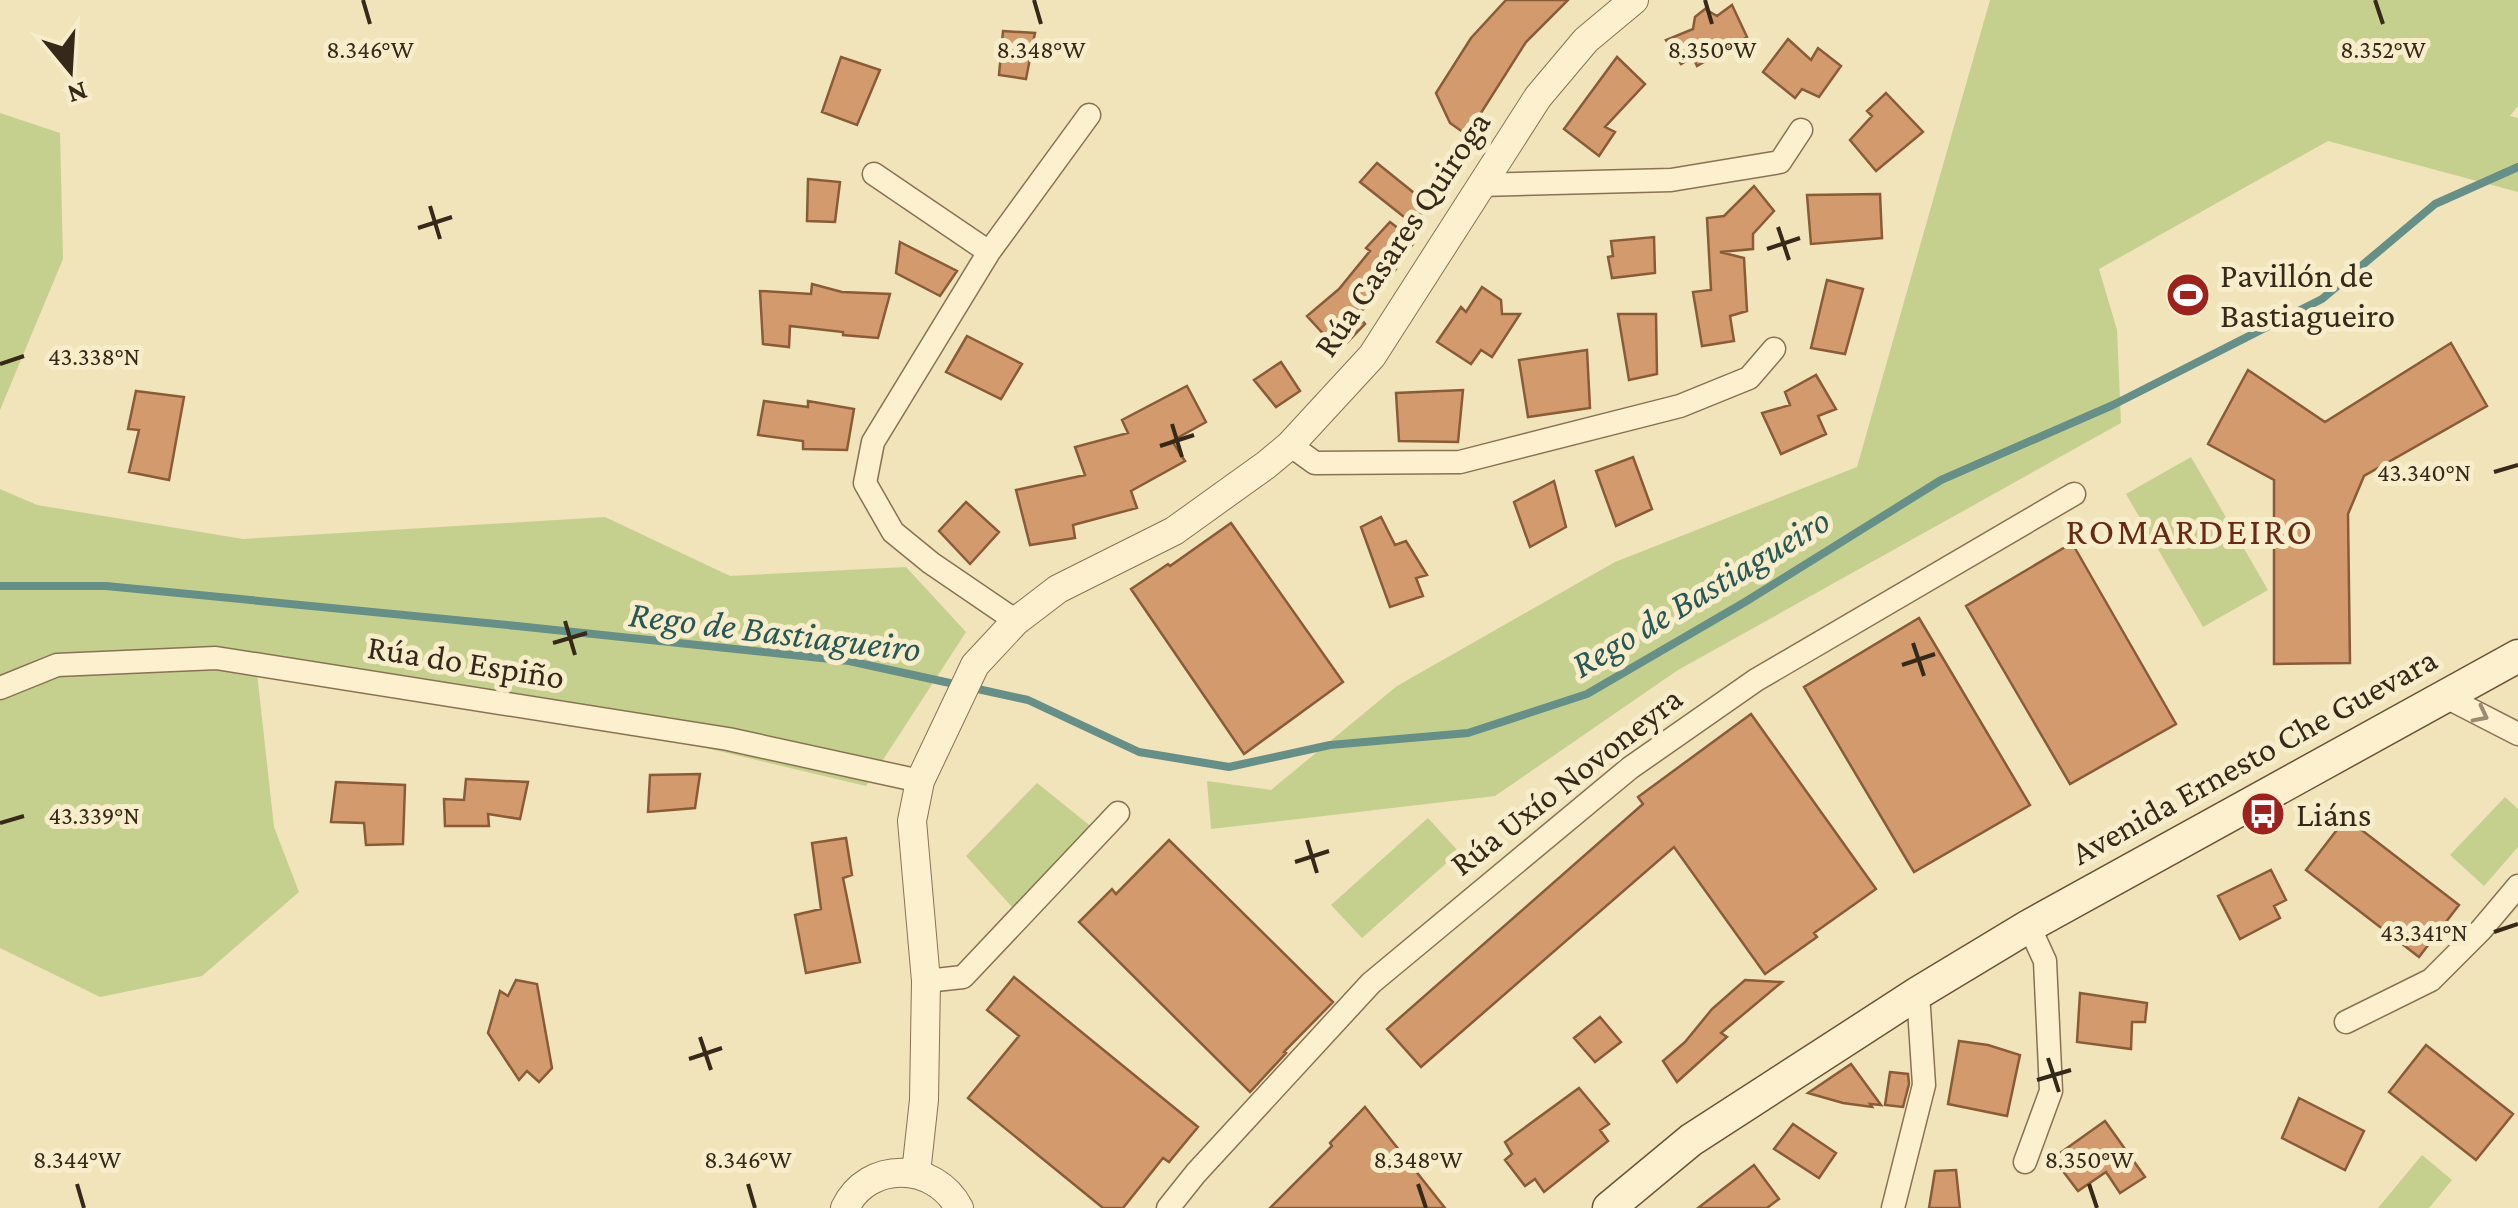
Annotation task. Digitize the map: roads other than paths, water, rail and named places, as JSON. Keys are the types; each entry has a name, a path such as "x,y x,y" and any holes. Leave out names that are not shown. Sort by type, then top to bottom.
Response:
{"main road":[{"name":"Avenida Ernesto Che Guevara","path":"1609,1208 1692,1140 1918,993 2029,926 2518,656"}],"street":[{"name":"Rúa Casares Quiroga","path":"916,1174 924,1100 926,981 912,821 920,781 975,665 1016,621 1058,588 1174,531 1290,444 1372,356 1538,97 1586,40 1634,0"},
{"path":"1016,621 930,563 893,532 865,482 873,442 989,252 1089,116"},
{"path":"1481,185 1671,180 1780,162 1801,130"},
{"path":"874,174 989,252"},
{"path":"1290,444 1315,463 1460,462 1680,406 1749,378 1774,349"},
{"name":"Rúa Uxío Novoneyra","path":"1168,1208 1371,983 1630,768 1756,680 2074,494"},
{"name":"Rúa do Espiño","path":"0,688 57,665 216,658 728,738 920,781"},
{"path":"2444,696 2518,734"},
{"path":"926,981 962,976 1118,812"},
{"path":"2346,1022 2432,980 2518,886"},
{"path":"2025,1162 2051,1091 2045,961 2029,926"},
{"path":"1893,1208 1924,1085 1918,993"},
{"path":"845,1208 860,1187 877,1176 896,1172 937,1182 953,1197 958,1208"}],"waterway":[{"name":"Rego de Bastiagueiro","path":"973,688 1028,700 1139,752 1229,767 1330,745 1468,733 1587,694 1745,602 1941,480 2113,405 2322,299 2435,204 2518,167"},
{"name":"Rego de Bastiagueiro","path":"0,586 106,586 517,626 849,661 959,685"}],"place":[{"name":"Pavillón de Bastiagueiro","path":"2188,295"},
{"name":"Liáns","path":"2263,814"}],"district":[{"name":"ROMARDEIRO","path":"2190,531"}]}
